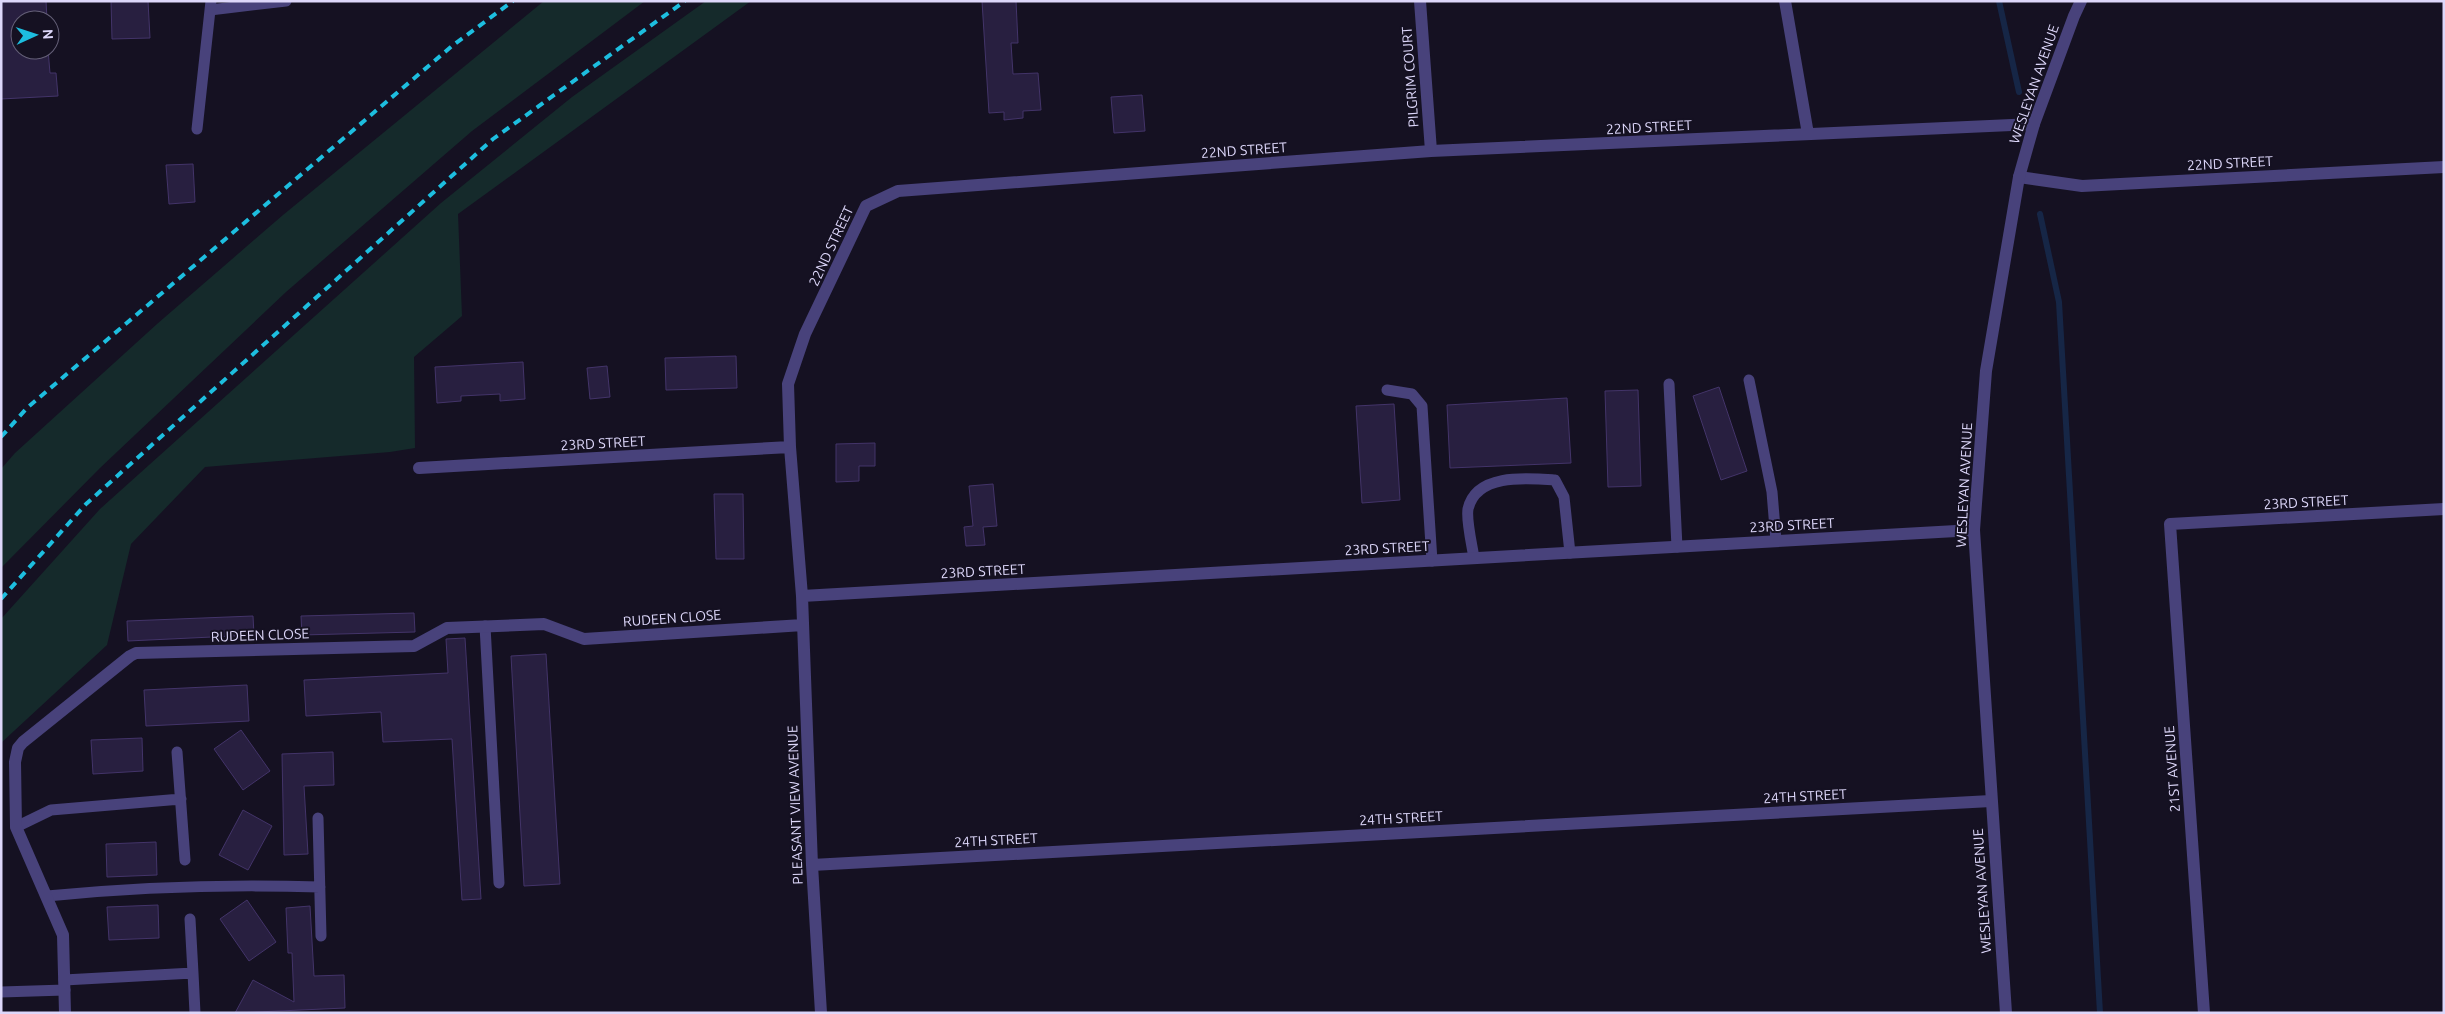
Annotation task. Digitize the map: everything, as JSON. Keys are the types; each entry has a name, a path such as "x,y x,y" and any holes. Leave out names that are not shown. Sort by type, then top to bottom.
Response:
{"street":[{"name":"PILGRIM COURT","path":"1420,1 1430,151"},
{"path":"1785,1 1808,134"},
{"name":"WESLEYAN AVENUE","path":"2006,1013 1974,530 1986,371 2019,177 2034,124 2081,1"},
{"name":"22ND STREET","path":"802,596 790,447 788,384 805,334 866,206 898,190 1430,151 2034,124"},
{"name":"22ND STREET","path":"2019,177 2082,186 2444,167"},
{"name":"23RD STREET","path":"419,468 790,447"},
{"name":"23RD STREET","path":"2170,524 2444,509"},
{"name":"21ST AVENUE","path":"2170,524 2204,1013"},
{"name":"23RD STREET","path":"802,596 1974,530"},
{"name":"PLEASANT VIEW AVENUE","path":"802,596 812,865 821,1013"},
{"name":"RUDEEN CLOSE","path":"66,1013 63,935 16,827 15,762 18,748 130,656 136,653 414,646 447,628 485,626 544,624 584,639 803,625"},
{"name":"24TH STREET","path":"812,865 1991,801"}],"lane":[{"path":"197,129 210,6 286,1"},
{"path":"1749,380 1772,492 1776,541"},
{"path":"1669,384 1677,547"},
{"path":"1387,390 1412,394 1422,406 1432,561"},
{"path":"1474,558 1468,510 1474,494 1488,484 1529,478 1555,480 1560,489 1567,512 1570,553"},
{"path":"485,626 498,884"},
{"path":"177,752 185,860"},
{"path":"16,827 51,810 181,799"},
{"path":"318,818 321,936"},
{"path":"47,896 106,890 236,885 320,887"},
{"path":"190,919 195,1013"},
{"path":"1,992 193,973"}],"green space":[{"path":"544,1 645,1 472,131 286,292 100,468 1,568 1,469 15,453 157,324 283,215"},
{"path":"706,1 751,1 458,214 462,316 414,357 415,448 390,452 205,467 131,544 107,645 1,743 1,619 100,509 441,203 572,97"}],"building":[{"path":"1,1 46,1 46,10 10,10 10,60 49,60 50,73 56,73 58,96 1,99"},
{"path":"111,1 148,1 150,38 112,39"},
{"path":"982,1 1016,1 1018,43 1011,43 1013,74 1038,73 1041,110 1023,111 1023,118 1004,120 1004,112 989,113"},
{"path":"1142,95 1145,131 1114,133 1111,97"},
{"path":"193,164 195,202 169,204 166,165"},
{"path":"736,356 737,388 666,390 665,358"},
{"path":"523,362 525,399 500,401 500,394 461,396 461,401 437,403 435,367"},
{"path":"607,366 610,397 590,399 587,368"},
{"path":"1719,387 1747,471 1721,480 1693,396"},
{"path":"1638,390 1641,486 1608,487 1605,391"},
{"path":"1567,398 1571,463 1450,468 1447,405"},
{"path":"1394,404 1400,500 1362,503 1356,406"},
{"path":"875,443 875,466 859,466 859,481 836,482 836,444"},
{"path":"993,484 997,526 983,527 985,545 966,546 964,527 973,526 969,486"},
{"path":"714,494 743,494 744,559 716,559"},
{"path":"414,613 415,632 302,635 301,616"},
{"path":"253,616 254,635 128,641 127,621"},
{"path":"465,638 481,899 462,900 452,739 383,742 381,712 306,716 304,680 448,673 446,639"},
{"path":"546,654 560,884 524,886 511,656"},
{"path":"247,685 249,721 146,726 144,690"},
{"path":"241,730 270,771 243,790 214,749"},
{"path":"142,738 143,771 93,774 91,740"},
{"path":"333,752 334,785 304,786 308,854 284,855 282,754"},
{"path":"243,810 272,826 248,870 219,855"},
{"path":"156,842 157,875 107,877 106,844"},
{"path":"247,900 276,942 249,961 220,919"},
{"path":"158,905 159,938 109,940 107,907"},
{"path":"310,906 314,976 344,975 345,1008 235,1013 253,980 294,1002 292,953 288,953 286,908"}],"waterway":[{"path":"1999,1 2019,92"},
{"path":"2040,214 2059,302 2100,1013"}],"railway":[{"path":"1,437 27,408 452,46 513,1"},
{"path":"1,599 86,504 493,139 685,1"}]}
